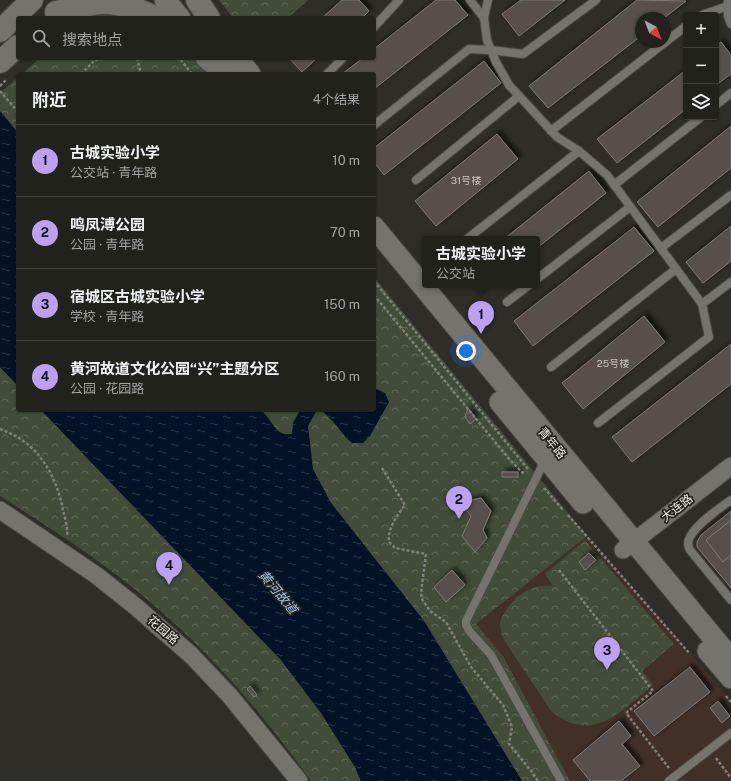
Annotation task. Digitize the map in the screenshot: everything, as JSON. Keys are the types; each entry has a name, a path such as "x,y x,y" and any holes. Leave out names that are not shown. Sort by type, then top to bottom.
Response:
{"main road":[{"path":"0,31 32,0"},
{"path":"197,0 208,16"},
{"path":"58,10 101,3 128,7 146,12 153,16"},
{"path":"0,62 16,48"},
{"path":"215,60 236,66"}],"street":[{"path":"165,0 178,16"},
{"path":"189,0 202,16"},
{"path":"220,60 236,66"},
{"name":"青年路","path":"376,230 422,287"},
{"name":"青年路","path":"376,251 546,459 731,658"},
{"name":"青年路","path":"423,288 731,678"},
{"name":"大连路","path":"628,546 731,466"},
{"name":"花园路","path":"0,510 96,576 135,606 192,654 230,696 299,781"}],"lane":[{"path":"376,26 399,0"},
{"path":"470,0 484,18"},
{"path":"488,0 484,18 487,40 496,62 509,85 557,137 579,151 607,175 702,304 709,337 598,423"},
{"path":"376,123 469,49 522,54 596,0"},
{"path":"708,12 728,3 728,16 731,24"},
{"path":"551,131 683,28"},
{"path":"329,72 341,60"},
{"path":"719,103 731,93"},
{"path":"416,180 519,96"},
{"path":"614,185 697,120"},
{"path":"471,236 579,151"},
{"path":"661,248 731,195"},
{"path":"540,277 630,207"},
{"path":"551,367 676,269"},
{"path":"702,304 731,282"},
{"path":"507,302 525,288"},
{"path":"546,459 466,621 466,625 491,655 561,781"},
{"path":"731,500 697,528 691,535 688,543 690,550 731,600"},
{"path":"672,779 731,733"}],"path":[{"path":"83,72 95,60"},
{"path":"138,60 140,72"},
{"path":"180,60 190,72"},
{"path":"0,91 16,110"},
{"path":"376,297 510,460 534,483"},
{"path":"0,428 20,438 28,444 41,458 49,470 61,500 67,528 66,539 62,552"},
{"path":"382,468 405,505 398,514 390,532 389,542 395,548 426,554 421,593 426,605 433,614 446,622 471,667 503,705 512,727 509,744 538,781"},
{"path":"559,570 652,691 626,713 672,779"},
{"path":"709,750 731,778"}],"shaded area":[{"path":"587,536 717,684 731,702 731,781 570,781 503,656 476,624"}],"green space":[{"path":"219,0 308,0 290,16 231,16"},
{"path":"102,10 137,16 89,16"},
{"path":"38,60 196,60 205,72 24,72"},
{"path":"16,79 16,131 0,111 0,93"},
{"path":"376,279 587,536 476,624 503,656 570,781 522,781 424,621 331,503 227,412 376,412"},
{"path":"0,367 16,384 16,412 43,412 281,660 321,713 355,767 361,781 311,781 293,756 236,686 172,621 131,586 95,559 0,496"},
{"path":"585,540 674,644 642,671 653,685 617,714 605,721 593,725 580,725 566,721 551,711 504,640 500,625 501,619 508,607 524,592 534,587 553,586 545,574"}],"water":[{"path":"0,111 16,131 16,384 0,367"},
{"path":"376,389 385,393 389,402 370,436 363,443 352,443 323,412 376,412"},
{"name":"黄河故道","path":"43,412 263,412 278,430 282,433 292,434 293,423 299,412 316,412 308,426 313,469 331,503 424,621 522,781 361,781 355,767 321,713 281,660"}],"building":[{"path":"342,0 359,0 369,11 364,16 324,16"},
{"path":"436,0 455,0 468,15 376,87 376,72 345,72 360,60 376,60 376,47"},
{"path":"521,0 565,0 519,36 502,14"},
{"path":"637,0 686,1 671,13 635,12 635,41 548,108 529,86"},
{"path":"721,42 731,55 731,74 719,83 719,48 719,44"},
{"path":"291,60 315,60 302,72"},
{"path":"484,61 501,83 384,175 376,165 376,146"},
{"path":"683,72 683,111 617,163 597,139"},
{"path":"731,126 731,168 658,227 637,202"},
{"path":"497,134 518,159 436,226 415,201"},
{"path":"589,171 606,193 540,246 540,236 508,236"},
{"path":"731,226 731,261 703,283 686,262"},
{"path":"634,227 654,251 533,346 514,321"},
{"path":"644,316 665,342 583,409 562,383"},
{"path":"731,344 731,384 632,462 612,437"},
{"path":"468,408 476,419 470,424 465,417"},
{"path":"502,472 518,472 518,477 502,477"},
{"path":"481,498 491,511 483,530 487,538 475,552 462,536 471,516 461,503"},
{"path":"731,511 731,588 697,547 697,542 701,535"},
{"path":"731,520 731,555 723,562 706,540"},
{"path":"589,553 596,560 585,570 579,562"},
{"path":"452,570 465,585 446,602 434,587"},
{"path":"690,667 710,692 654,736 634,711"},
{"path":"250,686 257,695 254,697 247,689"},
{"path":"718,701 730,716 722,723 710,708"},
{"path":"619,721 631,736 622,744 640,766 621,781 590,781 573,760"}],"place":[{"name":"古城实验小学","path":"481,334"},
{"name":"鸣凤溥公园","path":"459,519"},
{"name":"黄河故道文化公园“兴”主题分区","path":"169,585"},
{"name":"宿城区古城实验小学","path":"607,670"}]}
